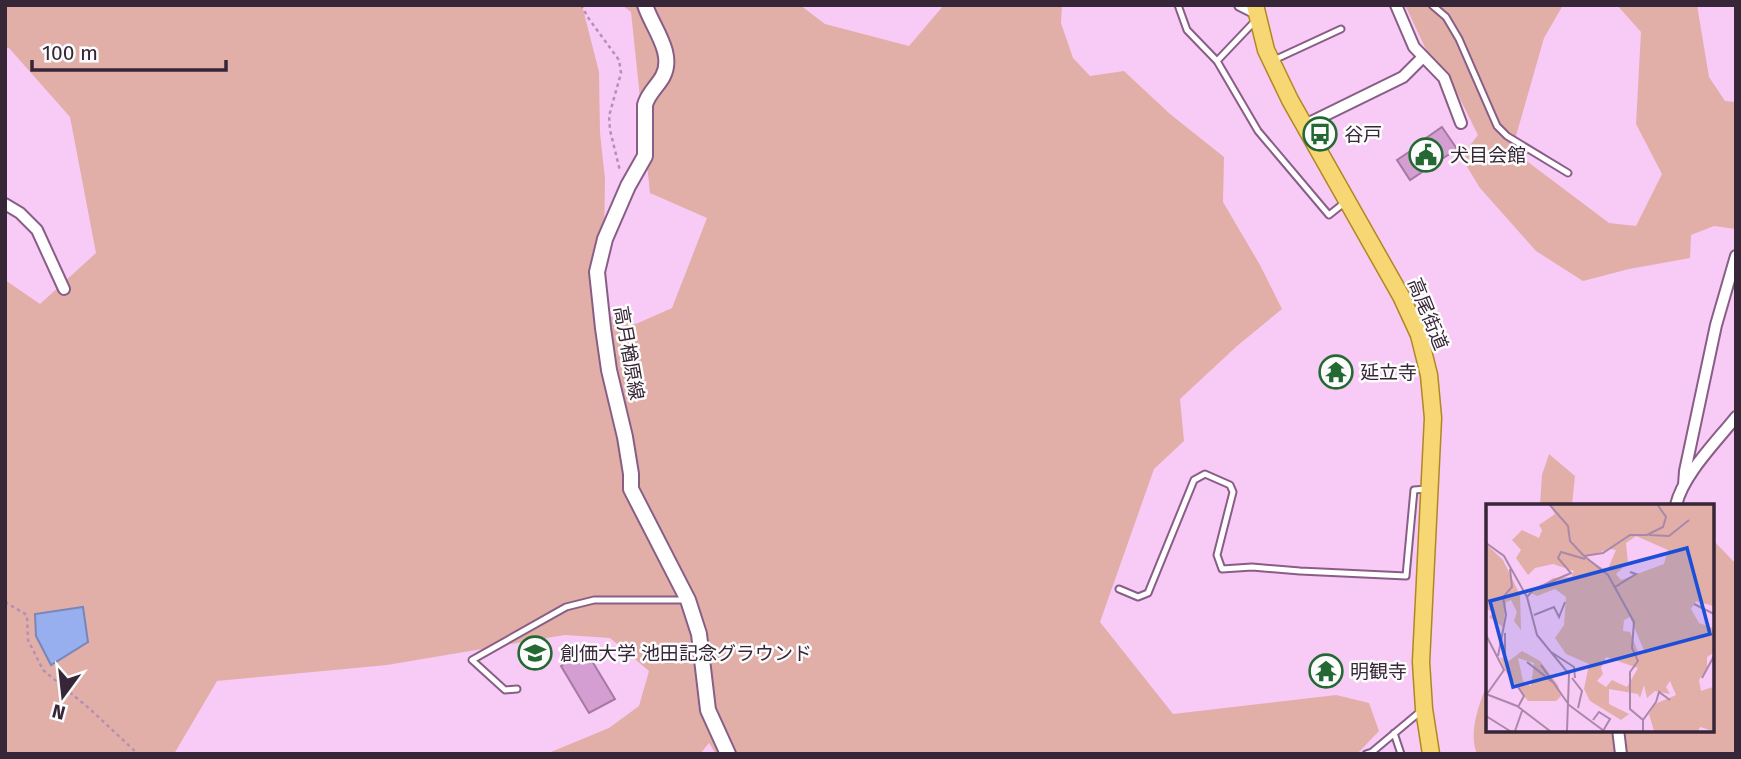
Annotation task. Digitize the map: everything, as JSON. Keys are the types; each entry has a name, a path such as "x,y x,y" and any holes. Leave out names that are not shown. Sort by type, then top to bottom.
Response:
{"main road":[{"name":"高月楢原線","path":"645,5 667,62 663,76 646,98 645,156 628,186 600,256 597,272 603,328 625,437 631,489 688,600 699,634 708,710 728,754"},
{"name":"高尾街道","path":"1256,12 1266,50 1290,100 1402,296 1419,335 1429,374 1433,418 1421,662 1431,754"}],"street":[{"path":"1240,5 1256,12"},
{"path":"1396,5 1414,47 1444,78 1461,123"},
{"path":"1305,125 1403,77 1423,57"},
{"path":"5,204 20,213 37,230 64,289"},
{"path":"1684,485 1716,325 1736,256"},
{"path":"1676,504 1679,492 1736,417"},
{"path":"1618,731 1621,754"}],"lane":[{"path":"1178,5 1187,30 1217,61 1258,131 1329,215 1348,200"},
{"path":"1432,5 1446,17 1459,38 1497,126 1507,136 1568,173"},
{"path":"1217,61 1256,12"},
{"path":"1271,61 1342,29"},
{"path":"1119,589 1139,597 1148,593 1194,480 1205,474 1230,485 1233,492 1217,555 1223,569 1252,567 1300,572 1406,576 1414,490 1430,489"},
{"path":"517,689 505,690 472,660 566,607 580,603 594,600 688,600"},
{"path":"1366,754 1424,709"},
{"path":"1394,733 1401,754"}],"path":[{"path":"581,5 619,60 621,67 609,116 620,175 628,186"},
{"path":"5,602 27,615 28,639 43,670 138,754"}],"shaded area":[{"path":"5,5 582,5 599,72 600,133 605,179 604,244 593,300 617,322 636,324 672,308 707,218 650,193 631,12 622,5 800,5 825,24 909,46 944,5 1062,5 1061,23 1073,58 1090,76 1124,71 1170,114 1224,157 1223,202 1282,309 1180,399 1184,441 1154,469 1100,622 1173,714 1336,695 1369,703 1379,731 1357,754 716,754 709,743 700,754 546,754 609,728 639,706 649,671 610,638 565,635 387,665 217,681 174,754 5,754 5,280 40,304 96,253 70,117 9,48 5,48"},
{"path":"1405,5 1563,5 1544,38 1512,150 1609,223 1636,226 1662,174 1636,124 1641,32 1617,5 1697,5 1709,77 1725,101 1736,102 1736,229 1714,226 1691,235 1690,258 1583,281 1536,251 1480,188 1461,157 1478,135 1449,77 1430,58"},
{"path":"1549,454 1575,476 1572,504 1540,504 1542,475"},
{"path":"1713,540 1736,564 1736,754 1477,754 1474,728 1486,687 1486,731 1713,731"}],"water":[{"path":"83,607 88,642 51,665 36,636 35,614"}],"building":[{"name":"犬目会館","path":"1442,127 1457,149 1410,180 1397,160"},
{"path":"586,651 615,699 589,713 561,666"}],"place":[{"name":"谷戸","path":"1320,134"},
{"name":"犬目会館","path":"1426,155"},
{"name":"延立寺","path":"1336,372"},
{"name":"創価大学 池田記念グラウンド","path":"535,653"},
{"name":"明観寺","path":"1326,671"}]}
